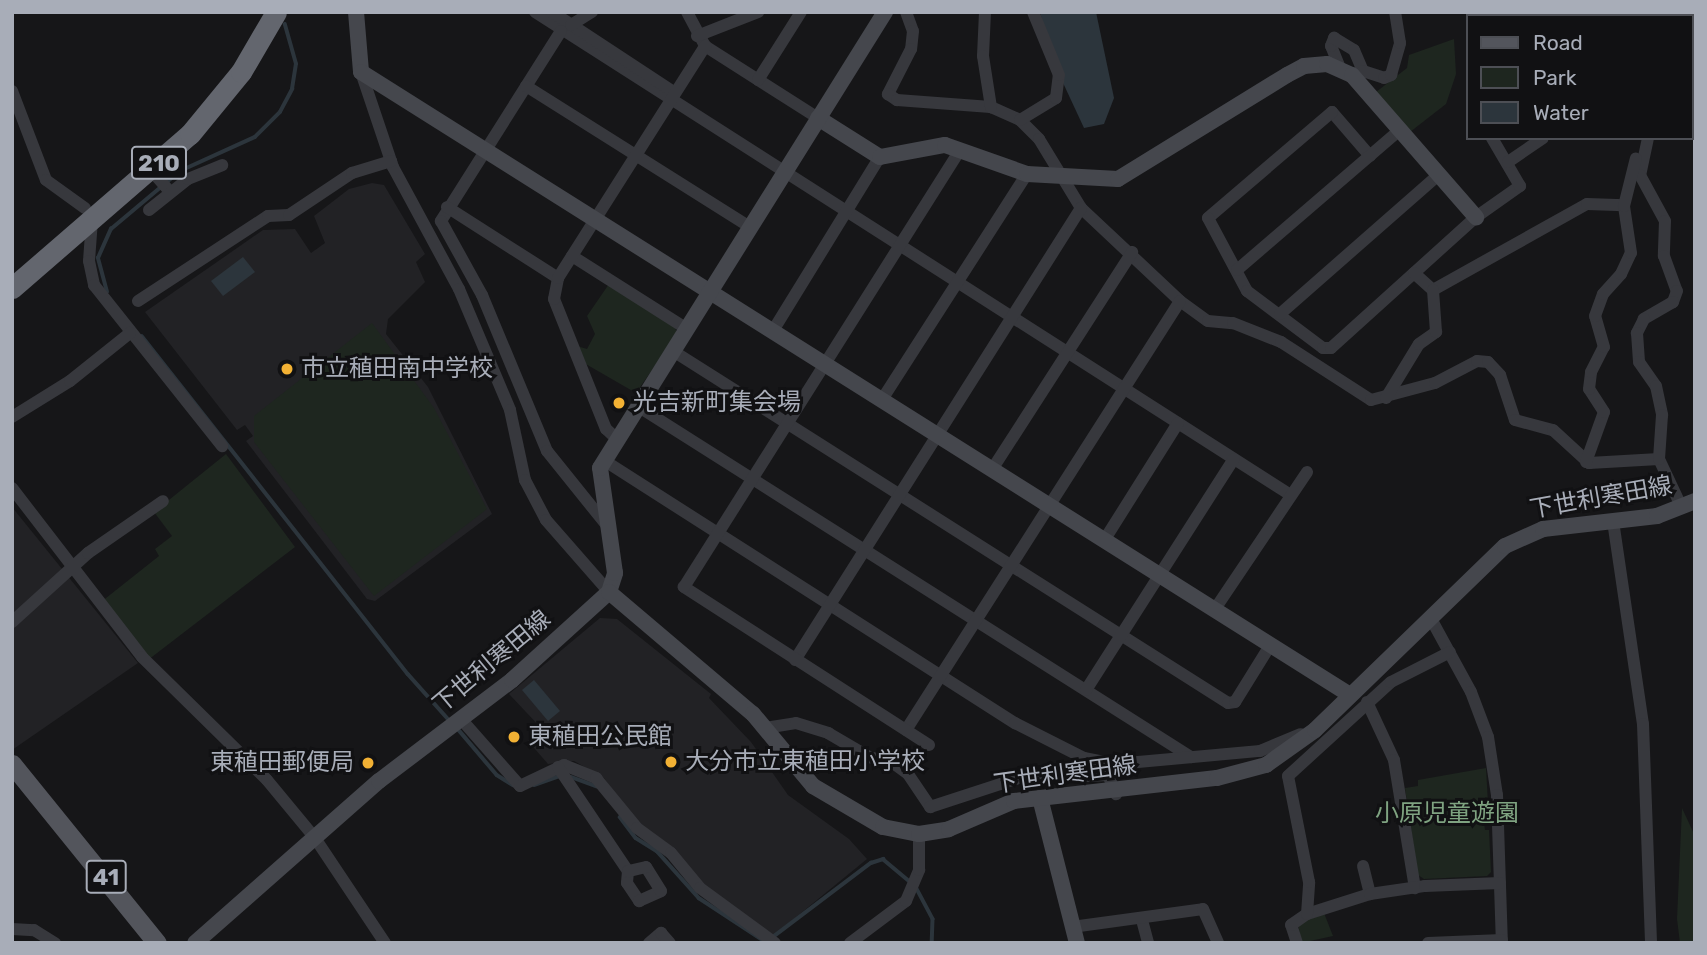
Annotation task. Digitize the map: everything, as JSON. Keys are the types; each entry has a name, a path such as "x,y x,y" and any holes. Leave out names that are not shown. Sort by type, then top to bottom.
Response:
{"highway":[{"name":"210","path":"12,288 191,114 224,72 260,12"},
{"name":"210","path":"12,270 89,214 161,182 224,94 276,12"}],"main road":[{"name":"41","path":"12,764 157,943"}],"street":[{"path":"356,12 361,72 391,161 479,335 514,419 525,480 546,520 609,592"},
{"path":"535,12 566,28 673,96 785,173 1289,494"},
{"path":"552,12 566,28"},
{"path":"592,12 566,28 442,213 443,228 482,295 547,451 608,527"},
{"path":"687,12 701,41 880,157"},
{"path":"618,440 606,429 554,299 558,278 673,96 701,41 758,12"},
{"path":"758,80 801,12"},
{"path":"609,592 615,573 600,475 605,461 885,12"},
{"path":"906,12 913,31 911,49 888,94 897,100 991,107 1020,120 1039,139 1081,208 1132,252 1180,301 1208,321 1233,323 1281,342 1327,370 1360,397 1386,398 1435,383 1477,361 1488,362 1500,375 1513,418 1553,430 1586,462 1609,465 1659,459"},
{"path":"985,12 983,56 991,107"},
{"path":"1020,120 1055,98 1059,75 1033,12"},
{"path":"1395,12 1400,43 1391,75 1384,78 1363,71 1354,50 1334,38 1331,46 1340,68 1400,130 1476,217"},
{"path":"774,329 880,157 926,146 960,150 1027,174 1118,179 1304,66 1317,63 1340,68"},
{"path":"361,72 486,147 1350,695"},
{"path":"526,86 750,228"},
{"path":"12,91 46,180 89,214 92,277 130,333 222,446"},
{"path":"1370,156 1332,112 1208,218 1258,303 1280,314 1323,348 1331,348 1476,217 1520,186 1493,140"},
{"path":"1237,270 1400,130"},
{"path":"1508,162 1540,140"},
{"path":"1586,462 1604,412 1588,383 1604,347 1597,330 1596,308 1606,289 1622,275 1630,253 1624,205 1641,140"},
{"path":"1648,140 1640,176 1665,220 1664,256 1677,291 1673,302 1644,319 1637,333 1639,362 1656,386 1663,420 1659,459 1688,505"},
{"path":"929,745 687,593 684,587 960,150"},
{"path":"138,301 268,216 289,215 352,173 391,161"},
{"path":"149,211 161,182 222,165"},
{"path":"883,398 1027,174"},
{"path":"1280,314 1438,175"},
{"path":"1433,289 1587,204 1624,205"},
{"path":"447,207 558,278"},
{"path":"795,660 1081,208"},
{"path":"993,468 1132,252"},
{"path":"572,256 687,329"},
{"path":"1386,398 1419,344 1436,332 1433,289 1414,273"},
{"path":"906,730 1180,301"},
{"path":"12,417 69,382 130,333"},
{"path":"673,351 1228,703 1235,702 1271,644"},
{"path":"639,407 1192,757"},
{"path":"1105,539 1178,423"},
{"path":"1086,690 1234,459"},
{"path":"605,461 1015,723 1092,761 1116,764 1269,750 1315,730"},
{"path":"1215,609 1289,494 1307,472"},
{"path":"12,488 142,657 267,780 315,838 385,943"},
{"path":"12,622 72,569 163,502"},
{"name":"下世利寒田線","path":"195,943 315,838 512,680 609,592 765,728 813,786 883,827 919,834 949,829 1002,804 1116,792 1251,771 1281,757 1315,730 1496,553 1525,535 1553,527 1613,520 1688,505"},
{"path":"1613,520 1643,724 1651,943"},
{"path":"1428,943 1502,941 1497,795 1488,737 1450,652 1430,617"},
{"path":"1307,914 1306,853 1288,776 1311,760 1367,702 1391,682 1450,652"},
{"path":"1367,702 1394,760 1415,888"},
{"path":"461,719 520,786 558,767 574,766 596,778 637,828 671,853 700,888 775,943"},
{"path":"765,728 796,723 834,735 869,757 893,763 910,776 930,807 1037,772 1063,778 1105,774 1112,777 1116,792"},
{"path":"558,767 628,871"},
{"path":"1040,798 1075,935 1190,908 1203,909 1218,943"},
{"path":"850,943 906,901 919,870 919,834"},
{"path":"1363,866 1370,894"},
{"path":"1297,943 1291,925 1307,914 1370,894 1415,888 1500,883"},
{"path":"1142,920 1148,943"},
{"path":"12,929 34,930 55,943"},
{"path":"649,943 662,933 670,943"}],"shaded area":[{"path":"372,183 384,185 425,254 416,262 425,282 388,319 386,334 428,387 492,514 375,601 367,599 246,441 253,436 245,425 237,430 145,312 263,230 295,229 311,253 325,243 314,216 349,189"},
{"path":"12,507 138,663 12,750"},
{"name":"大分市立東稙田小学校","path":"600,618 617,619 711,694 709,698 751,742 788,795 849,839 867,859 773,936 715,898 634,820 604,778 574,761 548,764 528,741 542,729 509,694"}],"green space":[{"path":"1454,39 1456,74 1446,104 1401,139 1367,99 1407,68 1409,55"},
{"path":"609,284 675,327 677,334 636,393 584,363 577,346 587,349 595,334 587,316"},
{"path":"372,323 434,408 487,509 374,596 254,442 254,416"},
{"path":"226,454 295,547 148,660 101,602 159,556 155,549 172,536 154,512"},
{"name":"小原児童遊園","path":"1486,768 1489,821 1484,822 1485,830 1489,830 1491,872 1487,876 1424,879 1418,875 1405,788 1418,786 1418,780"},
{"path":"1682,808 1695,836 1695,943 1680,943 1677,919"},
{"path":"1324,913 1333,936 1301,943 1298,923"}],"water":[{"path":"1040,12 1096,12 1114,98 1104,124 1084,128 1051,57"},
{"path":"243,257 255,272 223,296 211,281"},
{"path":"534,680 560,711 548,721 522,690"}],"waterway":[{"path":"107,292 98,258 111,229 180,171 255,137 280,112 292,89 296,64 285,25"},
{"path":"142,336 408,674 450,721"},
{"path":"458,729 497,775 513,785"},
{"path":"534,785 560,776"},
{"path":"571,777 596,786"},
{"path":"620,817 636,838 657,851 699,898 763,940"},
{"path":"773,937 871,863 883,859 910,882"},
{"path":"916,887 933,919 932,943"}],"place":[{"name":"市立稙田南中学校","path":"287,369"},
{"name":"光吉新町集会場","path":"619,403"},
{"name":"東稙田公民館","path":"514,737"},
{"name":"大分市立東稙田小学校","path":"671,762"},
{"name":"東稙田郵便局","path":"368,763"}]}
